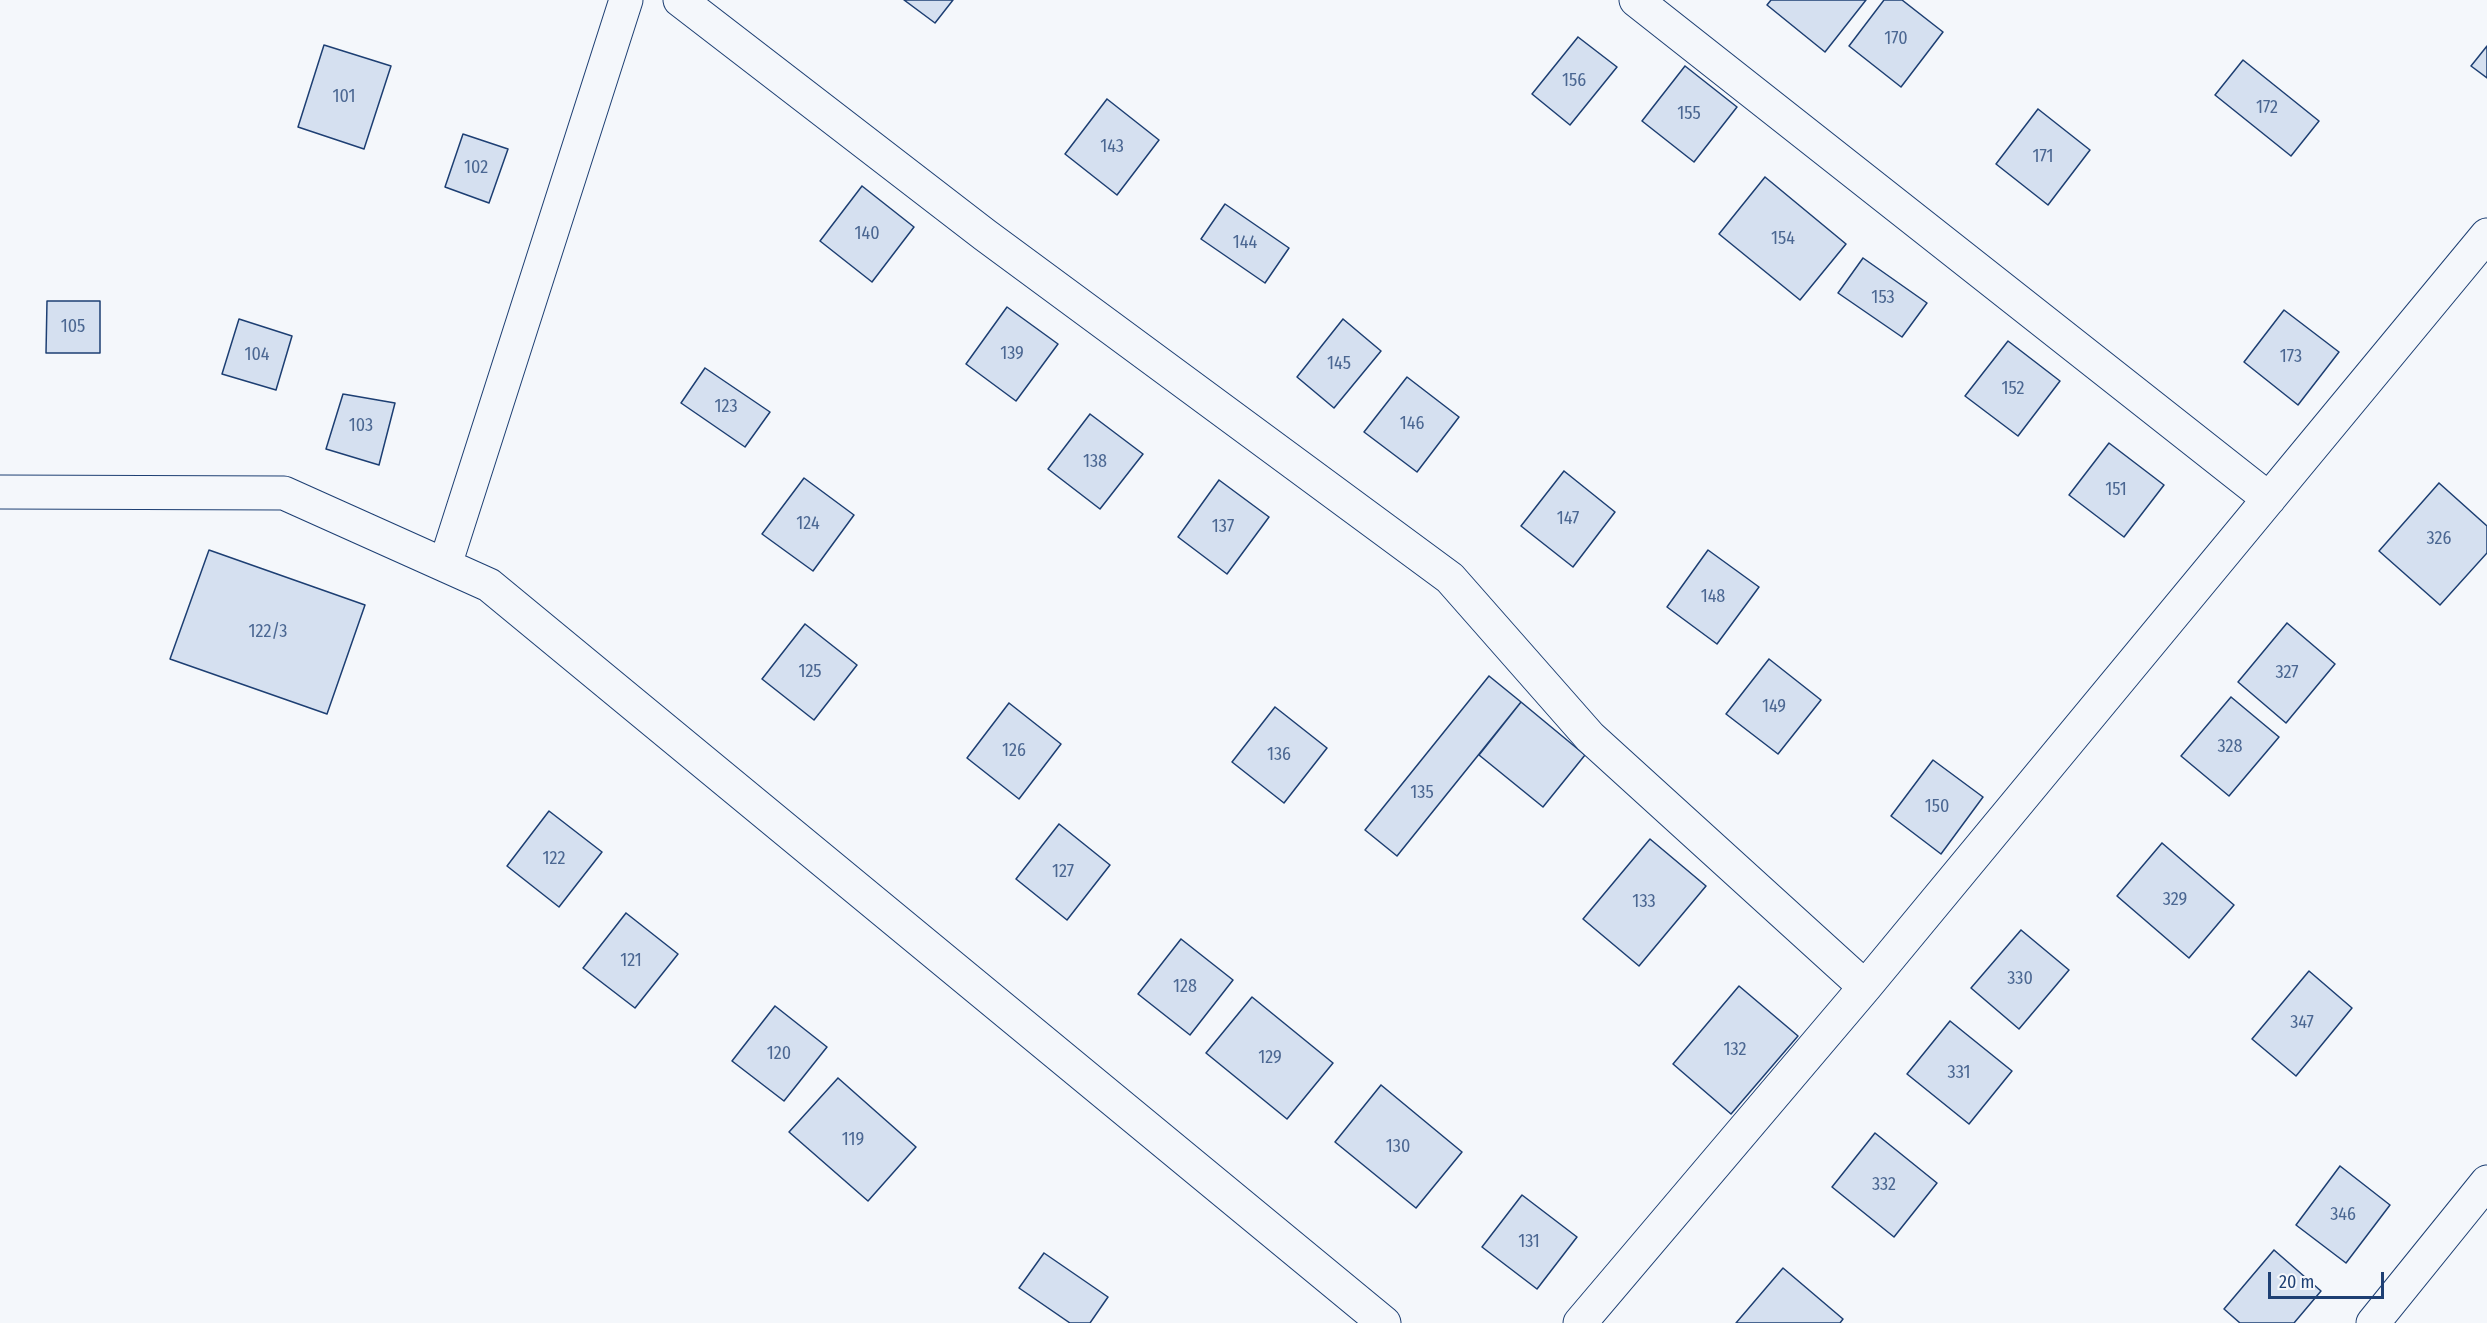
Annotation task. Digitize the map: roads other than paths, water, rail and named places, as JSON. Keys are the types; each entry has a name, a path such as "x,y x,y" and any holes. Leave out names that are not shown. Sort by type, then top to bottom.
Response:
{"street":[{"path":"445,565 626,0"},
{"path":"680,0 985,235 1450,578 1590,737 1864,987"},
{"path":"1636,0 2269,499"},
{"path":"1580,1323 1864,987 2487,235"},
{"path":"0,492 284,493 489,585 1384,1323"},
{"path":"2373,1323 2487,1182"}]}
